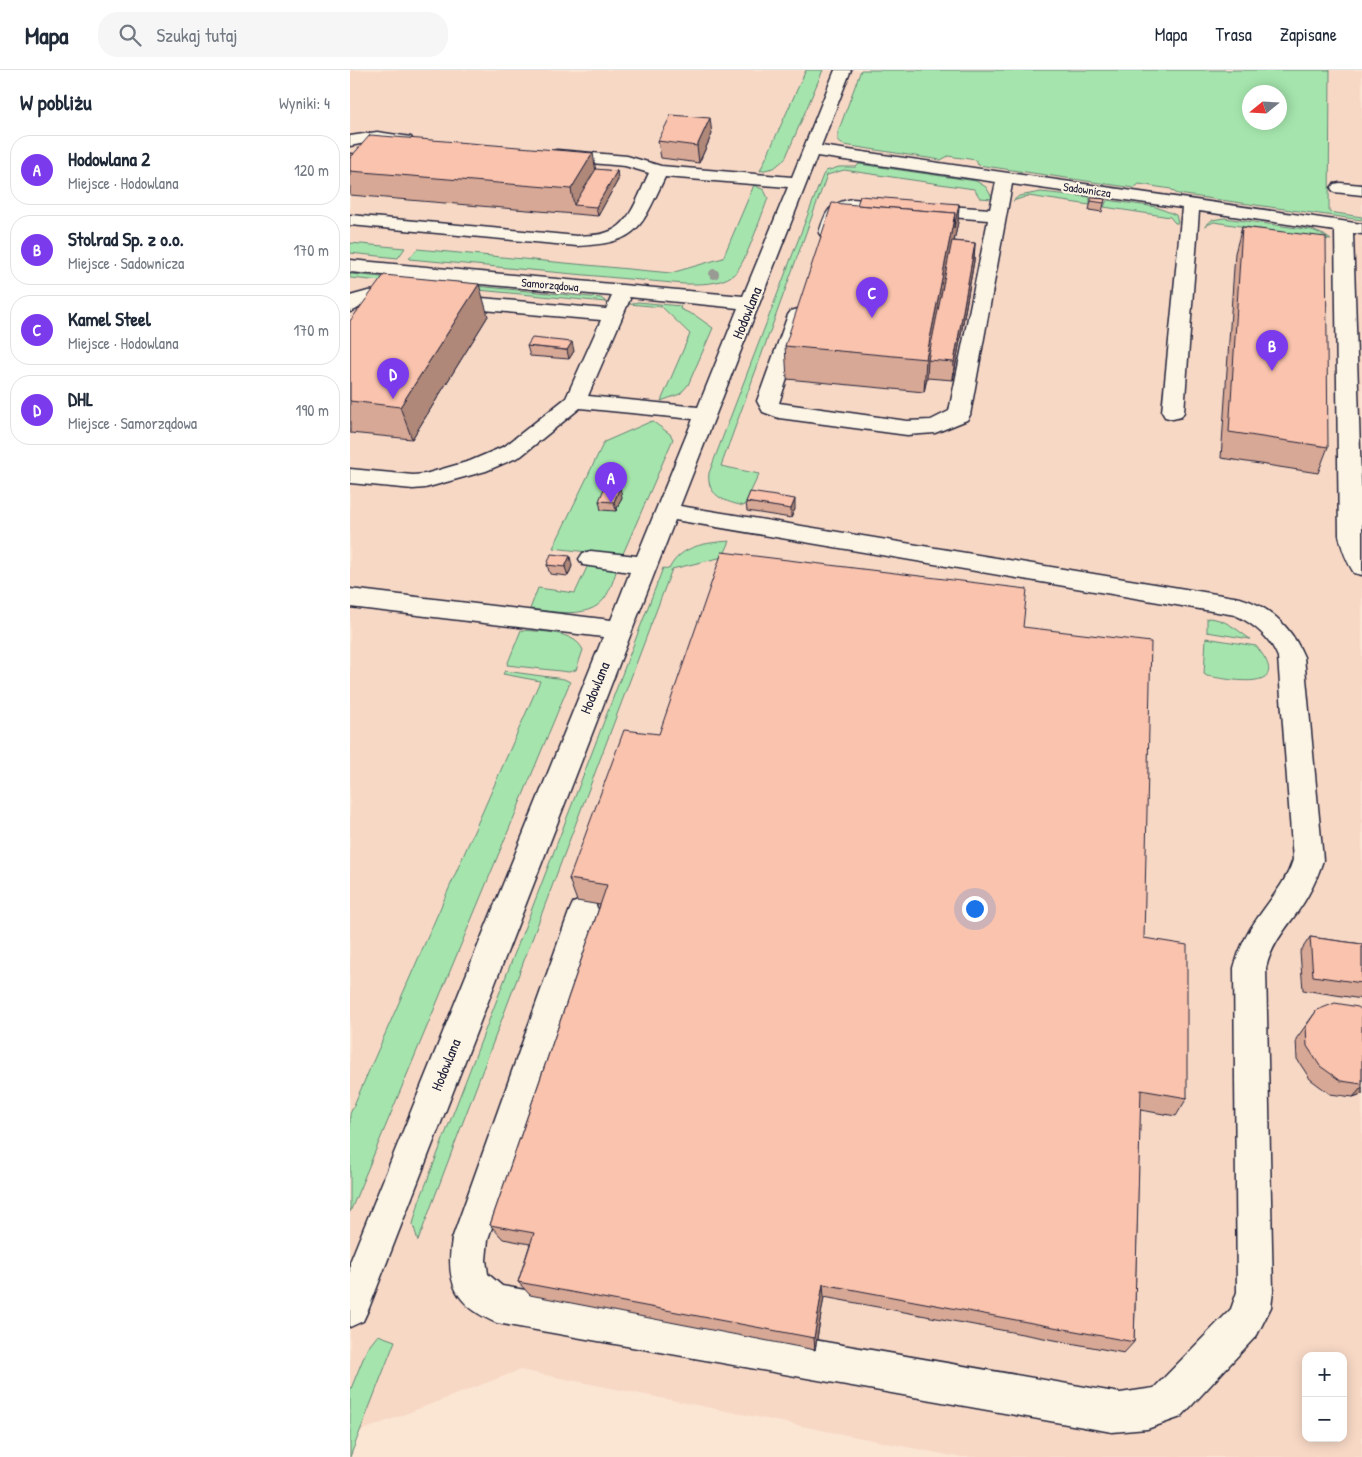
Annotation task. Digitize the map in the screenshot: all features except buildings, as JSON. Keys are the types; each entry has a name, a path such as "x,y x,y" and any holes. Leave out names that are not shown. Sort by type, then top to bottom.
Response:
{"street":[{"name":"Hodowlana","path":"350,1308 618,630 843,70"},
{"path":"350,142 368,137 422,142"},
{"name":"Sadownicza","path":"812,150 1353,228"},
{"path":"539,153 627,161 659,171 799,183"},
{"path":"350,220 577,240 614,237 630,226 659,171"},
{"path":"803,301 768,400 770,407 779,411 907,428 935,426 959,415 1005,178"},
{"path":"1340,188 1362,190"},
{"path":"823,246 836,210 842,206 862,204 998,215"},
{"path":"1173,412 1191,205"},
{"path":"1353,228 1351,543 1362,567"},
{"name":"Samorządowa","path":"350,266 751,303"},
{"path":"350,476 413,482 426,481 478,466 513,452 575,402 612,315 624,292"},
{"path":"350,306 360,299 368,297 423,299 612,315"},
{"path":"575,402 706,414"},
{"path":"584,912 470,1239 466,1256 468,1271 478,1292 497,1304 1102,1411 1128,1413 1152,1410 1167,1403 1244,1322 1252,1307 1255,1292 1250,968 1252,954 1258,940 1305,874 1308,860 1291,657 1287,646 1266,621 1240,607 667,511"},
{"path":"590,559 645,565"},
{"path":"350,598 618,630"}],"shaded area":[{"path":"350,70 1362,70 1362,1457 957,1457 520,1370 361,1431 350,1428"}],"green space":[{"path":"806,70 823,70 785,159 774,168 760,171"},
{"path":"861,70 1330,70 1329,212 1362,217 1362,220 1178,194 1171,189 1139,184 1134,188 978,165 976,160 948,156 941,160 844,145 838,142 838,132"},
{"path":"859,164 976,181 986,187 993,199 980,198 974,189 844,170 827,175 721,466 759,474 744,506 724,500 711,487 709,473 823,175 826,171 839,167 856,167"},
{"path":"754,185 764,190 768,198 742,262 733,275 722,281 684,284 409,259 417,249 671,273 723,258"},
{"path":"1041,192 1090,197 1090,205 1028,196 1013,201 1019,196"},
{"path":"1107,200 1156,207 1176,215 1178,223 1175,223 1170,217 1104,207"},
{"path":"1224,218 1312,230 1331,240 1214,222 1205,226 1212,220"},
{"path":"350,243 405,248 398,258 350,253"},
{"path":"350,274 601,298 606,302 350,278"},
{"path":"638,302 681,306 680,309 696,316 713,328 688,385 680,394 661,401 690,334 662,307 629,304"},
{"path":"652,421 670,434 673,439 622,556 553,548 604,442"},
{"path":"730,541 723,557 672,569 418,1241 413,1224 419,1202 663,568 669,569 674,561 687,550 703,544"},
{"path":"589,563 618,566 609,592 597,606 589,610 569,613 530,609 538,588 575,593"},
{"path":"1207,618 1224,622 1250,639 1207,632"},
{"path":"521,630 556,633 579,643 583,650 576,670 569,672 507,665"},
{"path":"1206,638 1256,646 1266,661 1269,671 1264,677 1244,681 1207,676 1204,674"},
{"path":"505,671 564,679 570,682 350,1212 350,1114 540,681 503,674"},
{"path":"378,1335 395,1341 350,1457 350,1391 367,1349"}],"place":[{"name":"Kamel Steel","path":"872,318"},
{"name":"Stolrad Sp. z o.o.","path":"1272,371"},
{"name":"DHL","path":"393,399"},
{"name":"Hodowlana 2","path":"611,503"}]}
